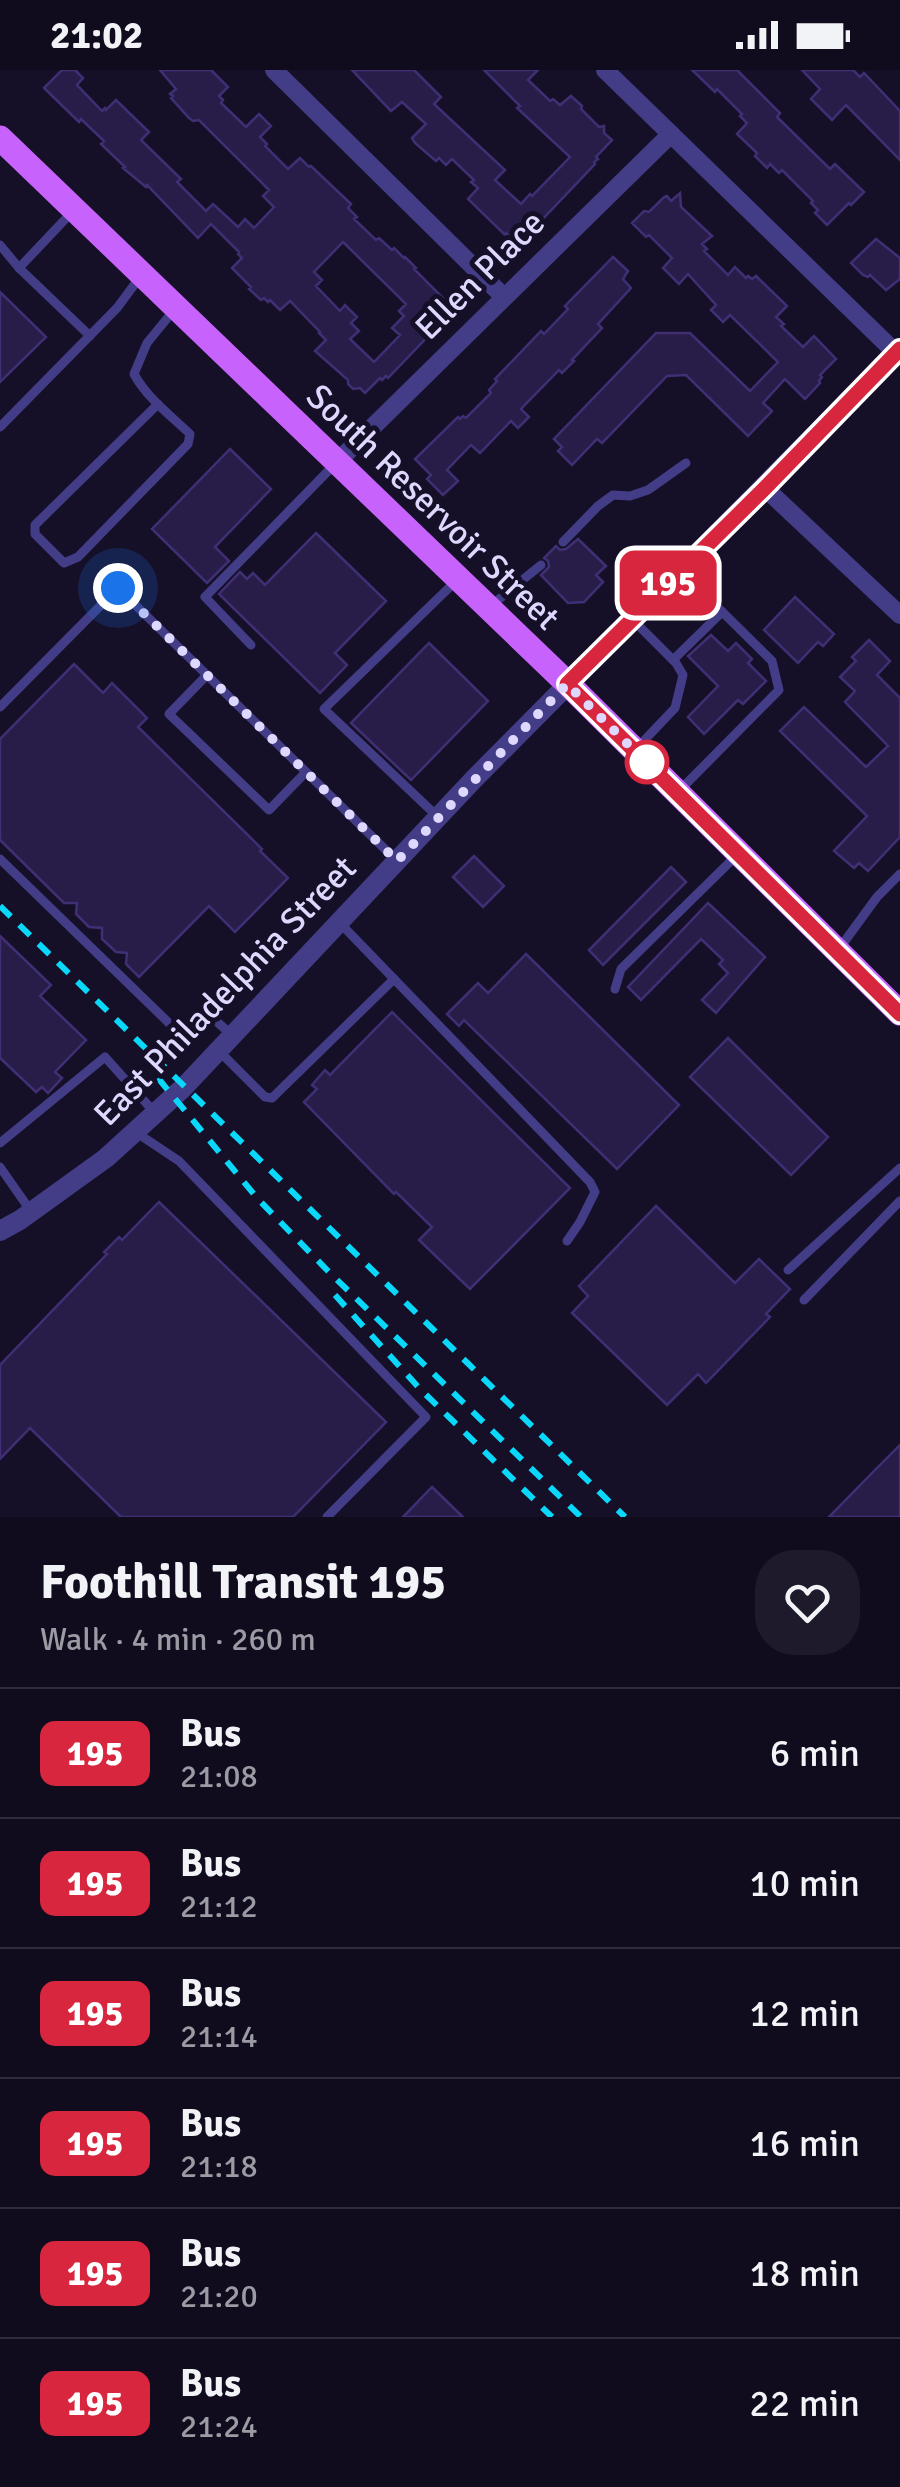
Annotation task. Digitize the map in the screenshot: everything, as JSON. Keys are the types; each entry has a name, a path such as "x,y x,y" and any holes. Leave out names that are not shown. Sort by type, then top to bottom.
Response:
{"main road":[{"name":"South Reservoir Street","path":"0,138 489,608 900,1014"}],"street":[{"path":"274,70 504,297"},
{"path":"605,70 898,351"},
{"name":"Ellen Place","path":"336,463 670,134"},
{"name":"East Philadelphia Street","path":"0,1231 106,1158 155,1113 567,684 898,351"},
{"path":"765,488 900,615"}],"lane":[{"path":"19,268 74,210"},
{"path":"0,245 90,336"},
{"path":"0,427 118,308 142,275"},
{"path":"158,404 35,525 35,534 64,563 78,557 188,444 190,434 158,404 142,390 134,374 147,343 176,308"},
{"path":"252,645 205,597 336,463"},
{"path":"563,542 613,496 648,490 686,463"},
{"path":"489,608 541,565"},
{"path":"678,793 779,690 772,661 680,571"},
{"path":"438,817 324,709 458,578"},
{"path":"0,707 118,588 397,861"},
{"path":"673,660 722,612"},
{"path":"632,618 683,675 676,708 634,750"},
{"path":"207,675 169,714 269,810 306,772"},
{"path":"615,989 621,969 739,854"},
{"path":"0,859 171,1025 216,1021 225,1043 265,1097 272,1098 394,979"},
{"path":"837,951 877,897 900,874"},
{"path":"340,922 590,1182 595,1192 567,1241"},
{"path":"0,1144 105,1058 155,1113"},
{"path":"134,1132 179,1161 426,1417 327,1517"},
{"path":"0,1167 32,1212"},
{"path":"788,1270 900,1168"},
{"path":"804,1300 900,1201"}],"building":[{"path":"62,70 75,70 83,78 77,85 102,111 116,100 149,132 141,140 181,179 177,182 206,211 213,204 238,227 245,219 254,228 274,207 263,196 269,190 199,120 189,118 171,98 176,89 160,70 211,70 228,87 219,96 221,103 246,127 259,114 271,126 260,137 288,169 300,158 311,166 351,204 348,208 357,217 354,219 376,240 379,238 405,257 451,306 434,323 434,330 388,378 380,378 365,393 360,388 353,389 315,351 326,340 290,301 280,310 249,289 232,268 242,258 239,252 211,224 198,238 147,185 123,168 101,144 104,141 44,88","holes":["343,242 406,304 399,311 404,316 392,328 400,335 374,362 350,339 359,331 351,323 357,317 345,305 340,311 316,286 322,280 314,272"]},
{"path":"352,70 414,70 441,97 434,104 505,170 495,180 521,204 570,157 517,108 520,106 484,70 538,70 528,80 550,101 560,105 571,96 599,127 604,126 604,133 612,140 596,157 595,164 538,224 530,223 514,240 468,199 478,188 471,182 474,180 452,159 446,165 439,158 436,161 415,143 412,138 426,124 402,102 391,111"},
{"path":"692,70 737,70 780,113 777,117 830,169 835,164 864,192 827,225 815,213 818,210 813,201 782,170 779,173 770,164 767,168 755,156 757,153 737,134 747,123 742,114"},
{"path":"802,70 853,70 860,77 864,73 900,111 900,160 846,105 832,120 811,99 820,89"},
{"path":"680,193 681,207 712,236 702,244 707,249 704,251 728,275 735,267 746,278 756,276 787,306 776,317 784,324 781,326 803,347 814,336 836,359 805,399 785,379 763,403 772,411 748,436 686,375 667,376 602,443 597,439 572,465 558,451 562,447 554,439 656,333 690,333 750,391 778,362 730,315 723,322 711,310 716,305 688,274 679,284 663,268 672,258 632,223 664,197 671,201"},
{"path":"876,239 900,258 900,279 886,290 851,263"},
{"path":"613,257 628,271 623,279 631,288 598,324 602,328 574,361 562,373 559,370 521,409 529,417 518,428 511,421 480,453 471,445 447,470 458,481 443,495 415,459 458,417 466,418 491,393 495,379 541,331 544,334 568,309 565,306"},
{"path":"0,292 46,337 0,382"},
{"path":"230,449 271,489 215,547 229,561 207,583 152,529"},
{"path":"316,533 386,601 335,653 347,665 320,693 219,594 240,572 247,579 253,573 265,585"},
{"path":"578,539 606,566 596,575 603,582 584,602 568,603 541,575 549,567 544,558 556,546 566,549"},
{"path":"795,597 834,634 823,646 818,642 798,663 764,630"},
{"path":"711,635 728,651 736,643 766,681 743,704 738,700 704,734 688,717 718,686 688,656"},
{"path":"869,640 890,661 877,675 900,698 900,837 868,871 859,863 854,868 834,851 867,816 780,731 804,707 866,767 888,746 845,702 855,691 840,677"},
{"path":"429,643 488,701 411,780 351,723"},
{"path":"74,664 103,693 112,683 147,718 138,727 288,878 235,932 209,906 139,977 126,964 127,953 116,952 102,939 102,928 89,927 76,914 77,903 64,903 0,840 0,739"},
{"path":"474,856 504,886 483,907 453,877"},
{"path":"671,867 686,882 603,965 589,950"},
{"path":"708,903 765,957 716,1013 702,1000 728,973 719,964 723,960 701,939 641,1000 628,987"},
{"path":"0,936 51,985 40,996 86,1040 55,1072 62,1078 48,1093 42,1087 36,1092 0,1058"},
{"path":"526,954 679,1105 617,1169 464,1020 459,1026 447,1014 478,983 488,993"},
{"path":"392,1012 570,1188 470,1289 419,1240 432,1227 304,1102 317,1089 312,1085 325,1070 330,1075"},
{"path":"728,1038 828,1137 791,1175 690,1077"},
{"path":"159,1202 386,1422 293,1517 121,1517 30,1428 0,1459 0,1365 107,1254 104,1252 119,1237 122,1240"},
{"path":"656,1206 735,1283 759,1259 790,1289 766,1314 770,1317 706,1383 698,1374 667,1405 572,1313 588,1296 579,1286"},
{"path":"900,1445 900,1517 829,1517 873,1472"},
{"path":"432,1487 463,1517 403,1517"}],"railway":[{"path":"0,906 625,1517"},
{"path":"158,1078 257,1198 581,1517"},
{"path":"335,1295 420,1389 552,1517"}],"bus line":[{"name":"195","path":"900,349 567,684 900,1014"}],"route":[{"path":"118,588 397,861 567,684 652,768 647,762"}]}
